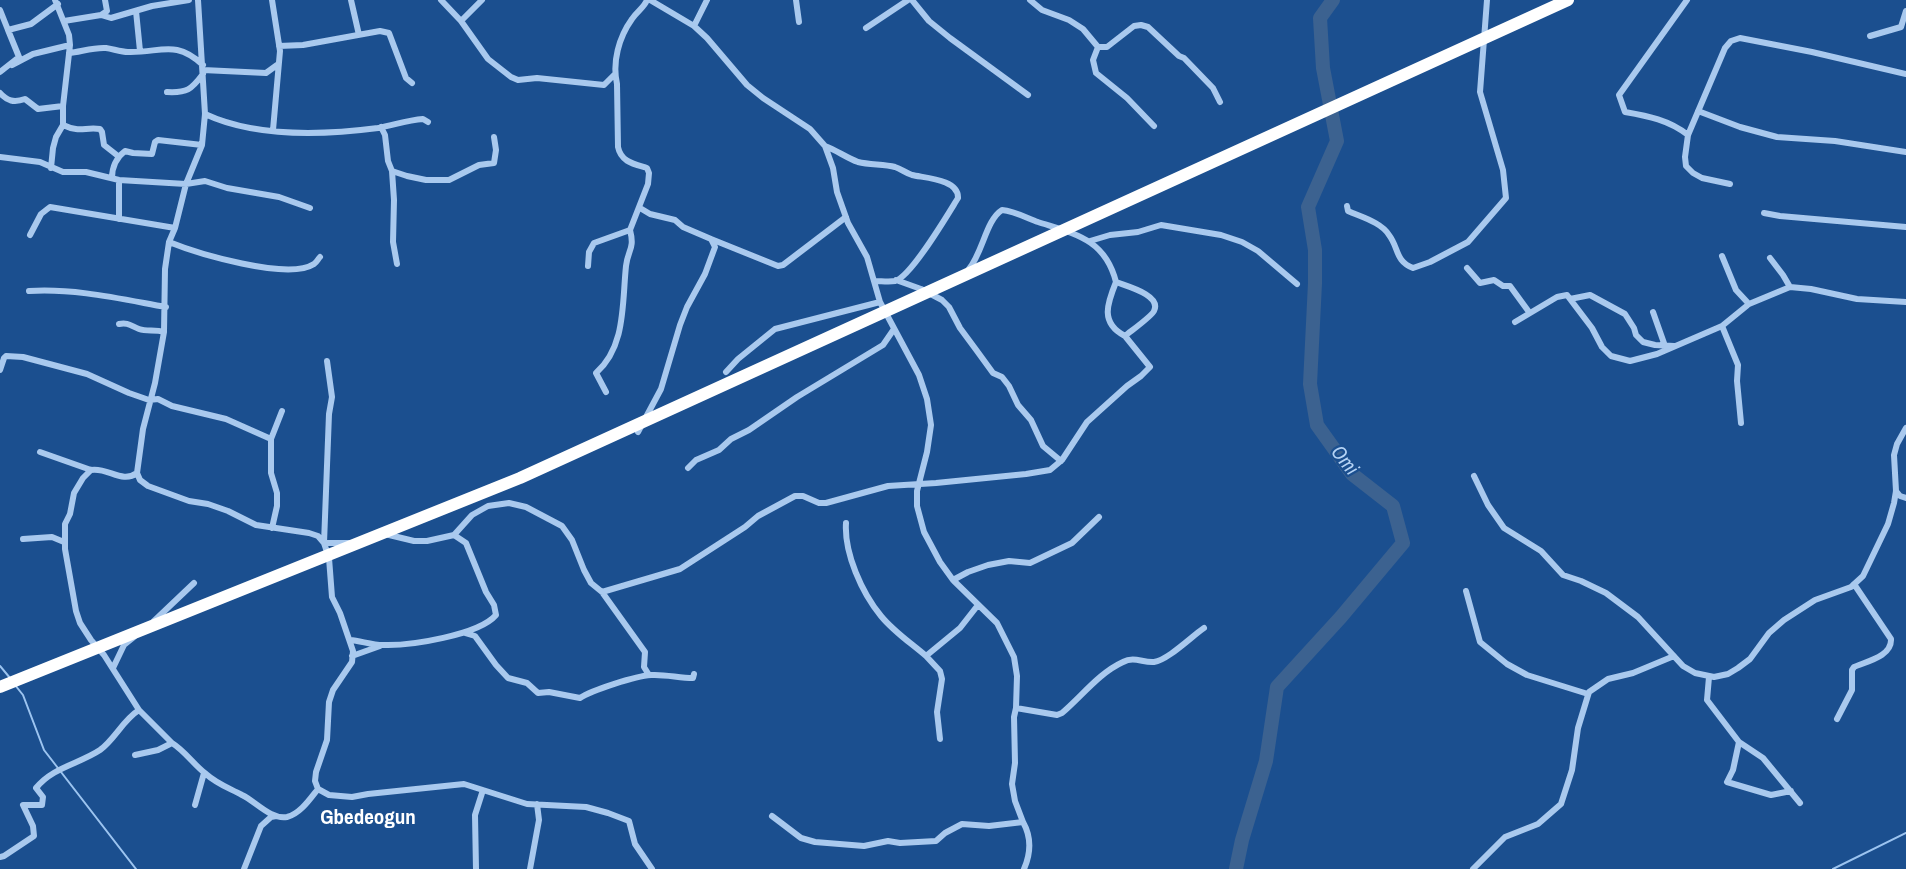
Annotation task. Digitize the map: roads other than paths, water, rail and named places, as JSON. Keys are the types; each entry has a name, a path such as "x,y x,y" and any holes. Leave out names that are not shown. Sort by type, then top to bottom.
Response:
{"highway":[{"path":"0,687 520,478 1568,0"}],"street":[{"path":"64,21 101,15 108,11 105,0"},
{"path":"101,15 111,18 189,0"},
{"path":"140,480 137,473 142,429 155,383 164,332 165,269 169,242 175,228 186,184 202,145 205,114 198,0"},
{"path":"272,0 279,46 273,130"},
{"path":"351,0 359,35"},
{"path":"441,0 461,21 488,59 503,73 518,80 537,78 604,85 615,74"},
{"path":"461,21 482,0"},
{"path":"606,392 596,373 604,366 619,333 626,263 633,242 630,230 640,208 649,173 647,168 626,160 620,155 616,57 632,17 649,0 694,26 747,85 810,129 825,146 833,168 837,192 846,217 867,257 880,302 919,375 927,399 931,425 917,491 917,506 924,532 940,562 953,580 997,623 1014,657 1017,675 1014,717 1015,763 1012,784 1015,801 1031,844 1029,858 1024,869"},
{"path":"694,26 706,0"},
{"path":"796,0 799,22"},
{"path":"866,28 910,0 929,21 950,38 1028,94"},
{"path":"1030,0 1042,10 1069,20 1083,29 1098,47"},
{"path":"1347,206 1348,211 1379,226 1389,234 1399,258 1404,265 1413,268 1430,262 1468,242 1506,198 1503,170 1480,92 1488,0"},
{"path":"1687,0 1619,94 1625,112 1675,124 1688,135"},
{"path":"8,30 32,24 57,2 69,35 63,126 56,137 51,168"},
{"path":"0,10 18,57 0,72"},
{"path":"136,11 140,51"},
{"path":"1869,36 1901,27 1906,11"},
{"path":"1098,47 1107,47 1134,26 1148,27 1184,58 1213,88 1220,102"},
{"path":"279,46 303,45 380,31 389,33 406,78 412,83"},
{"path":"1730,184 1702,178 1693,173 1686,166 1685,157 1688,135 1725,48 1731,41 1740,38 1906,74"},
{"path":"5,66 13,65 33,54 70,45"},
{"path":"1098,47 1093,60 1096,73 1127,98 1154,126"},
{"path":"69,53 103,48 128,52 160,49 183,51 192,55 203,70"},
{"path":"203,70 266,73 277,65"},
{"path":"167,92 182,93 193,88 203,70"},
{"path":"0,93 6,99 18,102 25,99 38,109 63,105"},
{"path":"1698,111 1777,137 1835,141 1906,152"},
{"path":"205,114 221,122 247,129 325,133 381,127 409,120 423,119 428,122"},
{"path":"63,126 75,131 100,129 104,145 118,156"},
{"path":"381,127 385,135 388,161 392,171 393,242 396,264"},
{"path":"392,171 426,180 449,180 479,165 494,163 496,150 494,137"},
{"path":"119,219 115,179 112,171 118,156 125,151 152,154 155,142 158,140 202,145"},
{"path":"825,146 855,161 894,167 914,176 942,181 957,190 958,198 929,243 903,275 896,280"},
{"path":"0,158 40,162 63,172 86,172 115,179 186,184 205,182 279,197 310,208"},
{"path":"30,235 41,214 50,207 175,228"},
{"path":"640,208 650,214 675,219 683,226 711,239 778,266 846,217"},
{"path":"602,592 680,569 758,516 795,496 826,503 888,486 1050,470 1061,461 1087,422 1127,386 1142,376 1149,367 1125,336 1110,323 1107,313 1110,296 1116,282 1111,267 1090,241 1076,234 1002,210 993,219 977,260 968,271 945,287 921,289"},
{"path":"1764,213 1906,227"},
{"path":"1090,241 1161,225 1221,235 1242,242 1258,251 1297,284"},
{"path":"588,266 589,252 594,243 630,230"},
{"path":"638,432 662,388 680,325 711,260 715,247 711,239"},
{"path":"169,242 185,249 220,258 282,270 298,269 314,264 320,257"},
{"path":"1722,256 1736,290 1749,304"},
{"path":"1770,258 1790,287"},
{"path":"1467,268 1480,283 1494,280 1503,285 1510,285 1529,312"},
{"path":"875,281 896,280 921,289 949,307 960,328 993,373 1002,377 1009,386 1023,412 1031,420 1043,446 1061,461"},
{"path":"1116,282 1147,295 1153,299 1155,305 1154,312 1125,336"},
{"path":"1515,322 1557,297 1567,295 1592,328 1602,347 1611,356 1630,361 1657,354 1722,326 1749,304 1790,287 1811,288 1857,299 1906,302"},
{"path":"29,291 44,290 100,296 166,307"},
{"path":"1570,299 1590,296 1625,314 1636,335 1644,342 1678,346"},
{"path":"726,372 738,359 775,329 880,302"},
{"path":"1653,312 1665,346"},
{"path":"119,324 125,323 147,331 153,329 164,332"},
{"path":"1722,326 1738,365 1737,381 1741,423"},
{"path":"688,468 696,460 719,450 797,397 883,345 894,330"},
{"path":"0,370 2,357 23,357 87,374 149,400 158,399 172,406 226,419 270,440"},
{"path":"327,361 332,397 329,414 324,543 332,597 350,640 352,662 333,690 329,702 327,740 316,772 315,781 318,789 329,795 352,797 464,784 527,804 586,807 628,821 635,844 652,869"},
{"path":"272,528 277,506 277,493 271,473 270,440 282,411"},
{"path":"1474,476 1488,505 1504,528 1541,551 1563,575 1606,593 1638,617 1683,666 1695,673 1714,677 1738,669 1750,659 1769,633 1815,600 1854,584 1863,576 1888,524 1896,491 1894,455 1906,428"},
{"path":"40,452 91,470 98,469 125,478 137,473"},
{"path":"91,470 74,493 70,514 65,524 64,542 76,610 80,623 113,668 139,710 204,773 220,785 276,815 289,817 299,812 318,789"},
{"path":"131,477 148,486 189,501 228,511 256,525 309,533 318,536 324,543 358,543 384,534 414,541 427,541 454,535 472,515 488,506 509,503 526,507 562,526 572,540 591,583 602,592 645,652 644,667 649,675"},
{"path":"1896,491 1900,496 1906,498"},
{"path":"953,580 988,565 1009,561 1030,563 1072,543 1100,516"},
{"path":"846,523 845,539 851,560 867,596 882,617 940,671 942,679 937,712 940,739"},
{"path":"352,656 382,646 465,633 491,620 496,615 494,605 486,592 466,543 454,535"},
{"path":"23,539 52,537 64,542"},
{"path":"113,668 124,645 194,583"},
{"path":"1837,719 1852,690 1854,667 1886,653 1891,645 1891,639 1854,584"},
{"path":"1466,591 1480,642 1507,664 1527,675 1588,694"},
{"path":"926,656 960,628 978,605"},
{"path":"1016,708 1057,715 1062,713 1103,674 1124,660 1153,662 1162,660 1204,627"},
{"path":"465,633 475,636 508,678 527,683 538,693 549,692 580,698 587,693 649,675 693,678 694,674"},
{"path":"350,640 382,646"},
{"path":"1473,869 1504,837 1538,824 1561,804 1572,770 1578,728 1588,694 1608,679 1633,673 1674,656"},
{"path":"1709,677 1707,700 1739,741 1763,758 1800,804"},
{"path":"0,857 34,836 33,826 23,806 42,805 43,797 36,788 41,782 65,766 100,749 122,728 130,716 139,710"},
{"path":"1739,741 1733,770 1727,782 1771,795 1791,791"},
{"path":"135,755 158,750 172,743"},
{"path":"195,805 204,773"},
{"path":"476,869 475,815 483,790"},
{"path":"530,869 539,820 537,804"},
{"path":"244,869 261,826 276,815"},
{"path":"772,816 801,838 815,842 864,846 888,841 900,843 936,841 945,832 962,824 989,826 1023,822"}],"waterway":[{"name":"Omi","path":"1236,869 1242,840 1266,761 1277,687 1341,617 1403,543 1393,506 1352,474 1317,425 1310,384 1315,250 1308,207 1337,141 1323,68 1320,18 1333,0"},
{"path":"0,666 10,678"},
{"path":"15,685 23,695 44,750 136,869"},
{"path":"1833,869 1906,833"}],"district":[{"name":"Gbedeogun","path":"368,818"}]}
